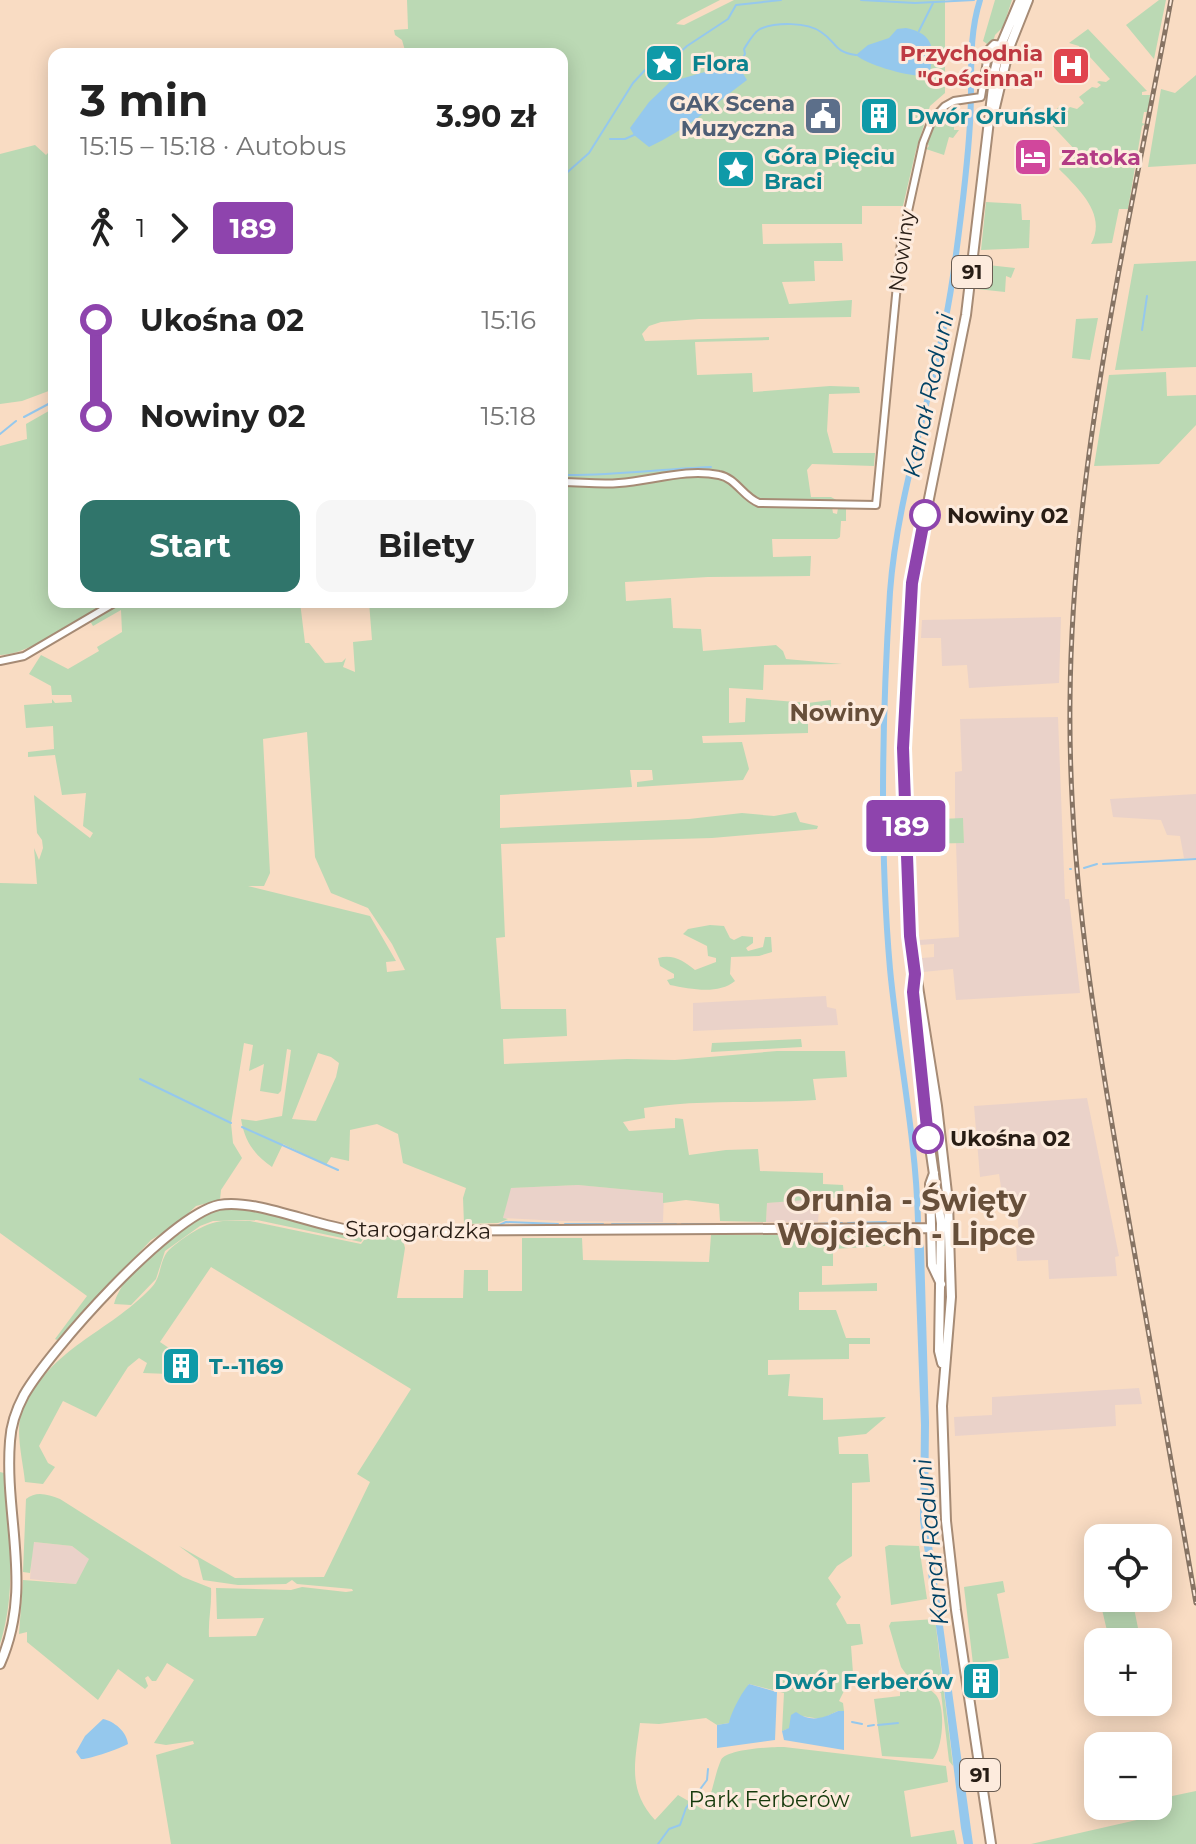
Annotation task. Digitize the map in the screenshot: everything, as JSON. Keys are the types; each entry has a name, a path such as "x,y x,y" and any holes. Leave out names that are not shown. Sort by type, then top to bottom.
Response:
{"main road":[{"name":"91","path":"943,1367 948,1351 951,1297 948,1202 910,936 903,748 911,594 918,546 966,315 990,124 996,108 1005,46 1020,0"},
{"name":"91","path":"1005,46 1028,0"},
{"name":"91","path":"915,974 913,992 941,1223 939,1351 943,1367 946,1521 991,1844"},
{"path":"943,1159 930,1184 933,1269 951,1297"},
{"name":"Starogardzka","path":"0,1664 11,1634 18,1591 9,1459 12,1424 18,1407 48,1361 136,1264 157,1243 202,1211 216,1206 243,1204 335,1229 355,1231 931,1228"}],"street":[{"name":"Nowiny","path":"568,482 617,483 712,474 728,477 749,498 759,503 876,505 898,271 906,214 929,125 945,106 963,99 976,99 983,94 989,49 994,44 1005,46"},
{"path":"0,661 24,656 106,608"}],"shaded area":[{"path":"1061,617 1059,683 969,688 967,665 942,666 941,638 921,638 922,620"},
{"path":"1058,717 1065,899 1069,899 1080,993 956,1000 953,969 923,972 922,958 934,957 934,944 920,945 919,940 959,937 956,843 964,842 963,819 955,819 955,772 962,771 960,719"},
{"path":"1196,794 1196,858 1184,858 1180,836 1167,835 1161,820 1113,817 1110,799"},
{"path":"826,996 827,1007 836,1009 838,1025 693,1031 693,1003"},
{"path":"1087,1098 1119,1256 1115,1257 1117,1276 1049,1279 1048,1260 1017,1261 1016,1243 1020,1242 1015,1193 1002,1194 999,1174 980,1177 974,1106"},
{"path":"578,1185 664,1193 663,1222 503,1218 510,1188"},
{"path":"820,1198 818,1222 766,1222 767,1203"},
{"path":"1139,1388 1142,1404 1115,1405 1116,1426 955,1436 954,1417 992,1415 992,1397"},
{"path":"33,1542 72,1546 90,1559 76,1584 30,1579"}],"green space":[{"path":"407,0 720,0 676,24 684,25 734,0 945,0 945,93 930,106 903,206 862,206 862,224 762,224 763,244 842,243 843,261 814,261 815,281 782,282 789,304 852,300 851,317 661,322 649,326 642,334 645,341 769,337 769,340 695,342 697,375 752,373 753,392 859,387 860,393 829,394 827,431 833,453 875,453 874,466 812,464 807,470 811,497 831,497 840,502 759,500 747,493 729,474 716,471 615,481 568,479 568,48 404,48 394,30 408,29"},
{"path":"995,0 1012,0 1003,27 993,42 987,44 983,41"},
{"path":"1159,0 1166,0 1154,59 1126,25"},
{"path":"1088,29 1147,91 1142,95 1150,95 1148,112 1144,112 1142,123 1145,124 1142,126 1128,209 1119,209 1112,243 1091,244 1096,223 1093,213 1083,194 1059,169 1077,152 1046,119 1062,104 1066,110 1070,107 1077,109 1084,103 1079,97 1092,87 1101,85 1097,82 1110,79 1089,56 1083,60 1084,54 1079,46 1069,43"},
{"path":"1196,75 1196,164 1148,167 1161,89 1175,93"},
{"path":"954,107 954,130 959,130 953,138 949,137 944,155 926,149 935,123"},
{"path":"35,145 46,155 48,153 48,391 22,401 0,404 0,154"},
{"path":"986,202 1021,204 1022,220 1030,220 1029,248 981,250"},
{"path":"1196,261 1196,367 1115,370 1134,264"},
{"path":"979,264 1015,268 1011,278 1006,276 1005,292 977,289"},
{"path":"1098,318 1090,360 1072,358 1076,319"},
{"path":"1166,372 1167,396 1196,395 1196,425 1159,464 1094,466 1109,375"},
{"path":"48,411 48,608 98,608 39,643 0,655 0,446 27,439 26,424"},
{"path":"712,477 730,483 752,505 832,507 833,513 837,514 838,508 846,508 846,521 841,521 840,537 837,539 772,539 773,557 811,556 810,576 625,582 626,601 671,598 673,628 701,629 703,651 776,645 786,659 842,664 764,665 763,690 729,688 729,723 745,722 746,698 808,703 831,700 831,720 808,721 808,733 702,736 703,743 742,742 749,769 743,780 637,787 637,782 653,780 652,770 630,770 632,787 500,795 500,828 689,819 742,813 774,816 796,812 800,822 818,826 817,829 712,838 501,844 505,937 496,938 501,1009 566,1009 567,1036 503,1039 504,1064 675,1060 777,1051 845,1051 847,1077 813,1079 816,1100 666,1105 644,1108 645,1118 623,1122 629,1131 675,1128 675,1118 683,1119 689,1155 758,1149 760,1171 823,1173 823,1184 843,1185 844,1197 767,1203 766,1222 720,1221 719,1204 686,1200 663,1203 663,1193 578,1185 511,1188 503,1218 508,1219 498,1223 464,1224 463,1198 466,1188 403,1163 398,1134 377,1124 350,1130 349,1161 331,1157 326,1165 283,1144 272,1167 265,1162 248,1141 241,1119 256,1121 282,1116 291,1050 287,1049 278,1094 260,1091 264,1064 249,1071 253,1045 244,1043 231,1123 233,1143 242,1158 221,1190 220,1200 196,1206 177,1224 151,1240 55,1339 87,1296 0,1233 0,883 37,884 34,848 39,860 43,848 37,833 34,795 90,838 93,833 83,826 86,793 62,795 55,755 28,757 28,752 54,749 53,726 26,728 24,705 52,703 52,699 55,703 72,702 71,695 52,695 51,686 29,674 41,655 68,669 99,651 97,647 122,632 121,610 93,626 90,621 113,608 301,608 305,643 309,643 325,663 342,662 346,658 343,667 355,672 353,642 372,640 369,608 568,608 568,485 616,487 669,478","holes":["307,732 315,857 331,893 368,908 405,970 387,972 386,962 396,961 370,916 248,886 264,886 270,873 263,739","318,1053 339,1063 336,1077 316,1121 292,1119"]},
{"path":"963,818 964,843 919,844 918,820"},
{"path":"724,926 734,940 742,936 753,937 753,943 746,948 748,951 763,947 765,937 771,937 772,952 731,957 730,974 735,981 721,988 704,990 670,985 667,980 674,978 674,974 660,966 658,958 674,958 695,970 716,962 716,958 708,956 707,946 683,934 688,929"},
{"path":"801,1039 802,1047 711,1052 712,1043"},
{"path":"230,1208 264,1212 332,1230 366,1234 361,1242 257,1220 213,1221 200,1226 165,1251 156,1279 131,1305 114,1304 120,1289 145,1258 197,1220"},
{"name":"Park Ferberów","path":"223,1221 250,1221 361,1244 367,1236 402,1236 405,1248 397,1298 463,1298 464,1270 488,1270 488,1291 522,1291 522,1238 582,1238 583,1260 709,1262 711,1235 884,1235 885,1246 833,1249 833,1266 822,1266 822,1285 877,1283 877,1291 799,1292 799,1310 836,1310 846,1338 870,1338 870,1344 849,1344 849,1359 768,1360 768,1375 790,1374 788,1396 823,1398 823,1420 886,1417 866,1434 838,1437 839,1454 868,1454 870,1482 852,1483 852,1556 837,1566 828,1578 841,1597 836,1604 847,1624 860,1624 863,1644 851,1646 853,1673 839,1701 843,1703 844,1711 821,1719 801,1716 790,1724 790,1728 782,1731 784,1693 749,1684 729,1723 717,1725 706,1718 659,1724 640,1723 635,1774 640,1797 655,1820 678,1795 704,1810 721,1760 740,1751 784,1747 946,1766 948,1782 904,1791 911,1837 954,1830 957,1844 171,1844 156,1755 194,1744 193,1741 166,1745 154,1743 194,1680 167,1663 156,1681 148,1676 145,1678 148,1686 145,1689 118,1669 98,1700 27,1642 27,1632 19,1634 23,1580 76,1584 89,1559 72,1546 34,1542 30,1573 23,1572 26,1499 42,1494 60,1499 183,1577 211,1588 209,1637 256,1636 264,1618 217,1619 216,1588 291,1590 302,1587 353,1591 297,1584 292,1580 286,1584 238,1585 203,1580 198,1560 179,1546 235,1578 324,1577 370,1482 357,1474 411,1389 211,1267 160,1342 200,1369 196,1375 143,1373 147,1363 139,1358 128,1367 96,1417 63,1401 39,1446 48,1463 55,1467 43,1484 25,1482 19,1425 23,1409 35,1388 65,1355 151,1288 169,1250 201,1228"},
{"path":"0,1472 4,1473 10,1580 6,1623 0,1644"},
{"path":"919,1546 927,1599 891,1605 885,1547"},
{"path":"1003,1581 1005,1592 997,1594 1009,1658 973,1664 964,1587"},
{"path":"1103,1612 1135,1612 1138,1628 1106,1628"},
{"path":"935,1619 953,1766 949,1761 941,1693 906,1674 889,1626 891,1622"},
{"path":"900,1676 929,1689 939,1701 941,1737 933,1759 882,1756 874,1699 900,1696"},
{"path":"1196,1791 1196,1844 1031,1844 1137,1820 1172,1820 1172,1796"}],"water":[{"path":"906,28 923,34 931,44 929,75 891,70 856,55 868,45 889,38 897,29"},
{"path":"729,65 742,72 747,80 700,116 649,147 634,135 630,128 649,102 670,82"},
{"path":"914,1238 922,1239 924,1248 929,1422 928,1516 973,1844 964,1844 961,1828 920,1520 921,1425"},
{"path":"749,1684 777,1692 775,1740 717,1748 717,1725 729,1723 737,1702"},
{"path":"844,1711 844,1750 784,1740 782,1731 789,1728 791,1715 796,1712 817,1718"},
{"path":"103,1719 119,1728 128,1744 81,1759 76,1752 85,1736"}],"waterway":[{"path":"568,172 589,153 633,83 659,55 676,56 728,19 736,5 781,0"},
{"path":"861,0 915,3 974,0"},
{"name":"Kanał Raduni","path":"918,1221 914,1158 893,1000 884,875 887,639 894,552 901,512 953,276 969,142 973,31 980,0"},
{"path":"919,31 933,3"},
{"path":"736,69 755,33 774,25 791,24 815,29 839,49 856,55"},
{"path":"610,139 625,139 634,135"},
{"path":"1142,330 1147,296"},
{"path":"24,417 48,404"},
{"path":"0,434 16,421"},
{"path":"568,475 711,467"},
{"path":"1103,864 1196,859"},
{"path":"1084,868 1097,864"},
{"path":"140,1079 231,1123"},
{"path":"242,1127 338,1170"},
{"path":"495,1227 506,1222 558,1224"},
{"path":"848,1223 886,1222"},
{"path":"817,1224 842,1223"},
{"path":"565,1224 603,1224"},
{"path":"612,1224 676,1224"},
{"path":"682,1224 809,1224"},
{"path":"386,1227 421,1227"},
{"path":"852,1722 862,1724"},
{"path":"878,1725 898,1723"},
{"path":"868,1726 874,1725"},
{"path":"658,1844 669,1829 680,1825 686,1808 707,1780 708,1769"}],"railway":[{"path":"1171,0 1091,436 1073,612 1070,700 1074,825 1085,948 1113,1132 1196,1603"}],"bus line":[{"name":"189","path":"925,515 912,583 903,748 910,936 915,974 913,992 928,1138"}],"place":[{"name":"Flora","path":"664,63"},
{"name":"Przychodnia \"Gościnna\"","path":"1071,66"},
{"name":"GAK Scena Muzyczna","path":"823,116"},
{"name":"Dwór Oruński","path":"879,116"},
{"name":"Zatoka","path":"1033,157"},
{"name":"Góra Pięciu Braci","path":"736,169"},
{"name":"Nowiny 02","path":"925,515"},
{"name":"Ukośna 02","path":"928,1138"},
{"name":"T--1169","path":"181,1366"},
{"name":"Dwór Ferberów","path":"981,1681"}],"district":[{"name":"Nowiny","path":"837,712"},
{"name":"Orunia - Święty Wojciech - Lipce","path":"906,1217"}]}
